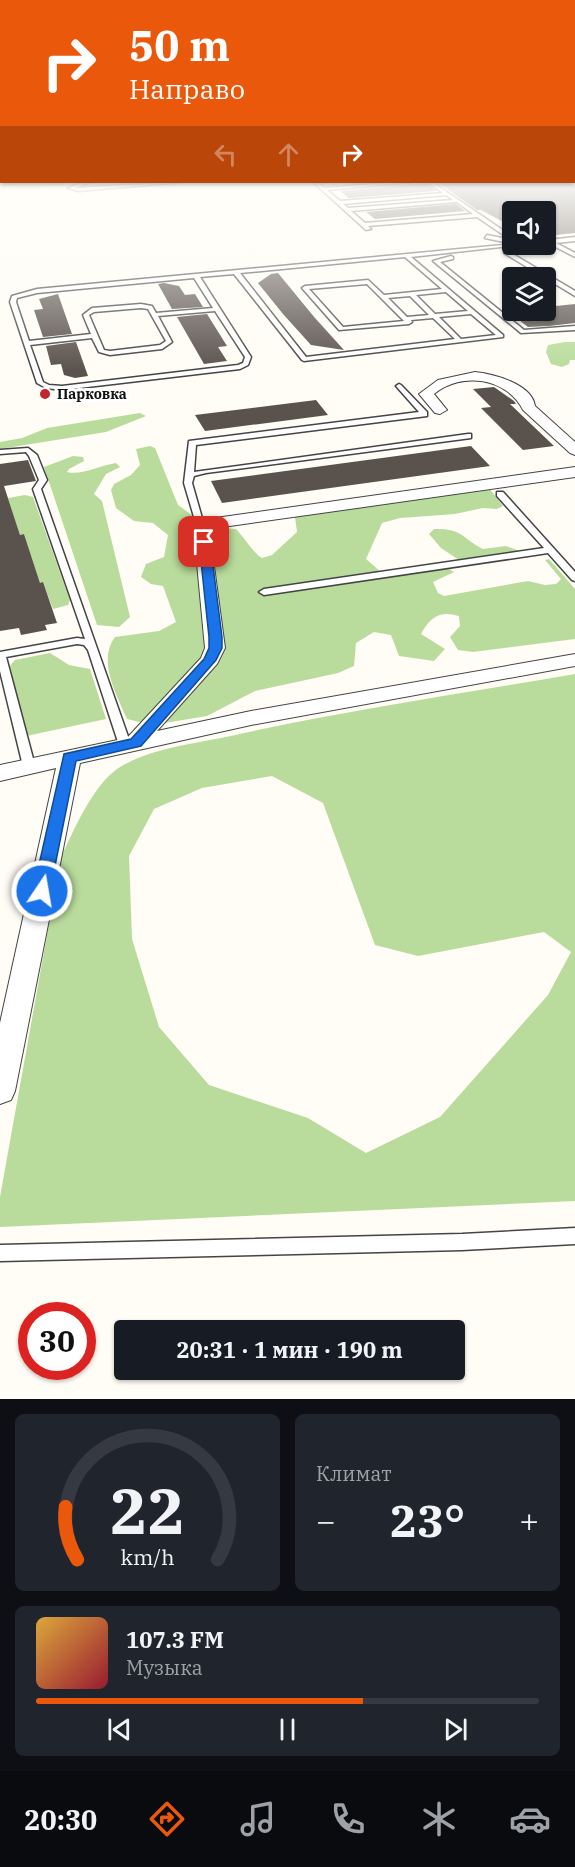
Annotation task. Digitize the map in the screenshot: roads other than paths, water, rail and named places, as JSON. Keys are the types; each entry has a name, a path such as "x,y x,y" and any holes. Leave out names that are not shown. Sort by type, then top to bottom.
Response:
{"street":[{"path":"440,410 426,394 432,388 464,378 476,377 500,381 528,402 528,407 575,450"},
{"path":"130,744 210,660 215,648 204,542 200,525 575,472"},
{"path":"0,773 251,717 575,660"},
{"path":"0,1091 70,757"}],"lane":[{"path":"556,246 575,255"},
{"path":"196,276 248,357 246,364 240,367 62,388 48,387 40,383 13,302 14,297 22,294 196,276 236,272 502,247"},
{"path":"502,253 436,261 523,332 575,328"},
{"path":"511,255 575,294"},
{"path":"236,272 304,359 501,336 407,256"},
{"path":"368,282 383,297 409,322 341,329 305,288 368,282"},
{"path":"383,297 447,290"},
{"path":"411,294 460,340"},
{"path":"141,306 150,307 154,315 169,342 162,347 111,353 101,351 86,315 92,310 141,306"},
{"path":"154,315 217,309"},
{"path":"406,319 473,312"},
{"path":"27,343 94,336"},
{"path":"200,525 188,483 192,443 424,414 399,386"},
{"path":"190,475 468,436"},
{"path":"0,452 28,450 33,455 43,480 37,489 93,650 130,744"},
{"path":"500,494 575,578"},
{"path":"264,592 550,550"},
{"path":"29,766 1,655 77,641 87,642 93,650"},
{"path":"0,1253 462,1242 575,1236"}],"place":[{"name":"Парковка","path":"45,394"}]}
